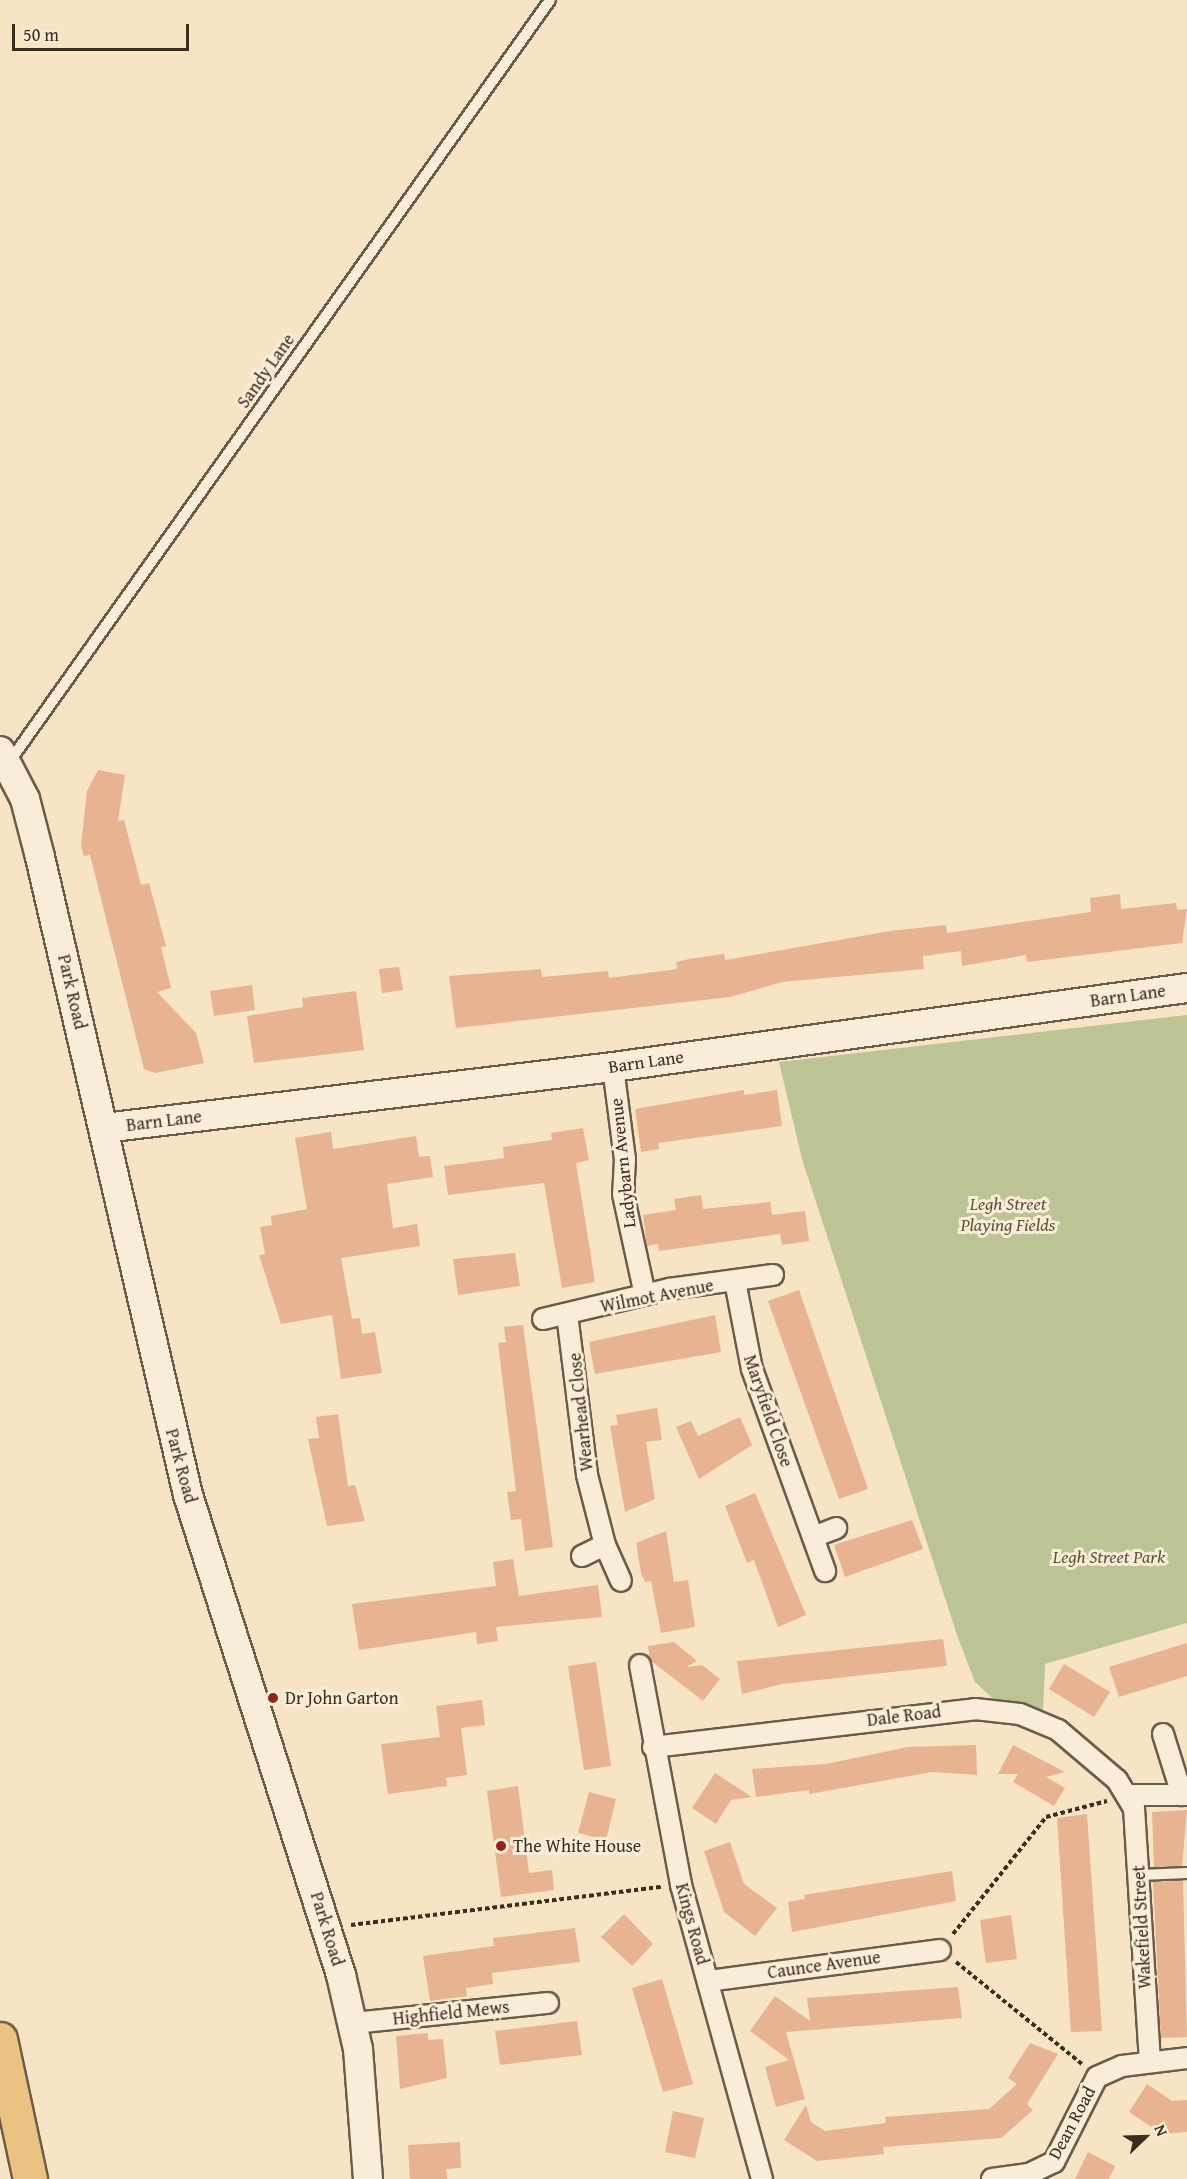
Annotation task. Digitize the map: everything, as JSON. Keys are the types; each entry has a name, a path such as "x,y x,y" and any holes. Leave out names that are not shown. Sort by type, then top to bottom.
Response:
{"highway":[{"path":"0,2039 30,2179"}],"street":[{"name":"Park Road","path":"5,756 25,799 104,1128 188,1495 327,1928 354,2023 368,2179"},
{"name":"Barn Lane","path":"104,1128 613,1066 1187,988"},
{"name":"Ladybarn Avenue","path":"613,1066 625,1159 623,1194 645,1295"},
{"name":"Wilmot Avenue","path":"543,1319 645,1295 773,1275"},
{"name":"Maryfield Close","path":"735,1281 752,1369 825,1571"},
{"name":"Wearhead Close","path":"567,1314 587,1475 605,1545 621,1581"},
{"path":"813,1537 836,1528"},
{"path":"582,1556 605,1545"},
{"name":"Kings Road","path":"640,1665 653,1747 681,1885 762,2179"},
{"name":"Dale Road","path":"653,1747 951,1710 1000,1711 1058,1730 1128,1795"},
{"path":"1128,1795 1184,1795 1163,1734"},
{"name":"Wakefield Street","path":"1128,1795 1140,1875 1150,2060"},
{"name":"Caunce Avenue","path":"708,1981 940,1950"},
{"name":"Highfield Mews","path":"354,2023 548,2003"},
{"name":"Dean Road","path":"992,2179 1029,2174 1054,2162 1097,2077 1150,2060 1187,2058"}],"lane":[{"name":"Sandy Lane","path":"5,756 550,0"},
{"path":"1140,1875 1187,1873"}],"path":[{"path":"1097,2077 940,1950 1046,1817 1128,1795"},
{"path":"327,1928 681,1885"}],"green space":[{"name":"Legh Street Playing Fields","path":"1187,1015 1187,1623 1045,1664 1043,1712 1000,1705 975,1682 958,1638 802,1159 779,1062"}],"building":[{"path":"98,770 125,775 118,821 124,820 141,885 149,883 166,946 161,947 171,988 157,992 196,1033 204,1063 155,1073 144,1069 90,855 84,856 81,846 87,791"},
{"path":"1120,894 1121,909 1176,903 1177,910 1187,909 1182,943 1027,962 1026,955 962,966 961,951 923,956 924,969 782,982 730,997 456,1028 449,976 541,969 542,977 608,971 609,978 677,969 676,962 689,959 724,954 725,960 890,931 946,925 947,933 1091,912 1090,898"},
{"path":"399,967 403,990 382,993 379,969"},
{"path":"252,985 255,1010 214,1016 210,991"},
{"path":"356,991 364,1050 254,1063 247,1016 303,1007 302,998"},
{"path":"744,1090 744,1095 777,1090 782,1126 658,1143 659,1149 641,1152 635,1109"},
{"path":"583,1128 589,1160 576,1163 595,1282 562,1288 544,1183 448,1195 444,1166 504,1158 503,1147 552,1140 551,1133"},
{"path":"331,1132 333,1149 416,1136 419,1157 430,1156 433,1177 387,1184 393,1228 417,1224 420,1246 341,1258 352,1319 360,1318 362,1334 375,1332 382,1373 341,1379 332,1315 281,1324 259,1255 265,1254 260,1227 272,1225 271,1216 307,1209 295,1138"},
{"path":"701,1195 703,1209 770,1202 772,1215 805,1211 809,1241 782,1245 780,1234 659,1251 658,1244 647,1246 643,1215 676,1210 674,1199"},
{"path":"515,1253 520,1286 458,1295 453,1259"},
{"path":"799,1290 868,1489 839,1499 768,1301"},
{"path":"715,1315 721,1352 595,1374 589,1342"},
{"path":"523,1325 553,1547 525,1551 521,1519 511,1520 507,1492 516,1491 498,1343 506,1342 504,1327"},
{"path":"657,1408 662,1440 646,1442 655,1499 625,1512 610,1426 618,1425 616,1415"},
{"path":"338,1414 348,1486 355,1485 365,1521 327,1526 308,1439 319,1438 316,1417"},
{"path":"740,1417 752,1445 699,1479 676,1427 691,1421 698,1436"},
{"path":"755,1493 806,1615 778,1627 754,1560 747,1563 725,1506"},
{"path":"912,1520 923,1549 845,1577 834,1545"},
{"path":"666,1531 674,1582 688,1580 695,1627 661,1633 651,1581 645,1582 641,1573 636,1543"},
{"path":"513,1559 519,1596 598,1585 602,1617 496,1627 498,1641 477,1644 476,1632 359,1650 352,1604 496,1586 493,1562"},
{"path":"943,1639 947,1666 782,1684 742,1694 737,1661"},
{"path":"674,1642 697,1661 686,1667 702,1665 720,1679 703,1701 650,1660 648,1646"},
{"path":"1187,1643 1187,1676 1119,1697 1109,1667"},
{"path":"596,1662 611,1766 584,1770 568,1666"},
{"path":"1064,1664 1110,1692 1094,1717 1049,1689"},
{"path":"482,1700 485,1725 461,1728 467,1775 446,1778 447,1786 388,1794 381,1744 440,1737 436,1706"},
{"path":"976,1745 977,1775 932,1772 809,1794 809,1790 756,1797 752,1769 826,1764 908,1747"},
{"path":"1013,1745 1065,1772 1046,1777 1065,1788 1054,1806 1013,1782 1018,1774 998,1774"},
{"path":"715,1773 752,1797 731,1800 716,1824 692,1808"},
{"name":"The White House","path":"518,1786 529,1873 552,1870 554,1890 501,1897 487,1791"},
{"path":"589,1792 616,1799 606,1840 578,1833"},
{"path":"1187,1810 1182,1866 1154,1867 1152,1812"},
{"path":"1087,1814 1102,2031 1071,2032 1057,1818"},
{"path":"730,1842 744,1884 777,1908 755,1936 724,1912 704,1851"},
{"path":"952,1871 956,1901 792,1932 788,1902 805,1899 804,1895"},
{"path":"1183,1881 1187,2037 1161,2038 1153,1882"},
{"path":"624,1914 653,1944 632,1966 601,1937"},
{"path":"1011,1915 1017,1959 986,1963 980,1920"},
{"path":"575,1928 580,1962 492,1973 493,1984 466,1988 467,1996 430,2001 423,1956 494,1946 493,1938"},
{"path":"662,1979 693,2084 663,2092 632,1988"},
{"path":"958,1987 962,2018 786,2032 805,2099 776,2107 765,2067 789,2060 750,2031 775,1996 810,2021 807,1998"},
{"path":"577,2021 582,2055 500,2065 495,2031"},
{"path":"428,2033 428,2040 443,2039 447,2078 400,2089 396,2036"},
{"path":"1030,2043 1058,2054 1027,2104 1033,2110 1001,2138 883,2147 884,2154 817,2161 784,2140 806,2105 811,2122 825,2131 886,2123 885,2117 989,2109 1017,2084 1008,2078"},
{"path":"1147,2084 1172,2101 1187,2100 1187,2132 1162,2134 1129,2112"},
{"path":"673,2111 704,2118 695,2158 665,2152"},
{"path":"460,2142 461,2168 446,2169 447,2179 410,2179 408,2145"},
{"path":"1088,2152 1115,2166 1109,2179 1075,2179"}],"place":[{"name":"Dr John Garton","path":"273,1698"},
{"name":"The White House","path":"501,1846"}],"park label":[{"name":"Legh Street Park","path":"1109,1557"}]}
